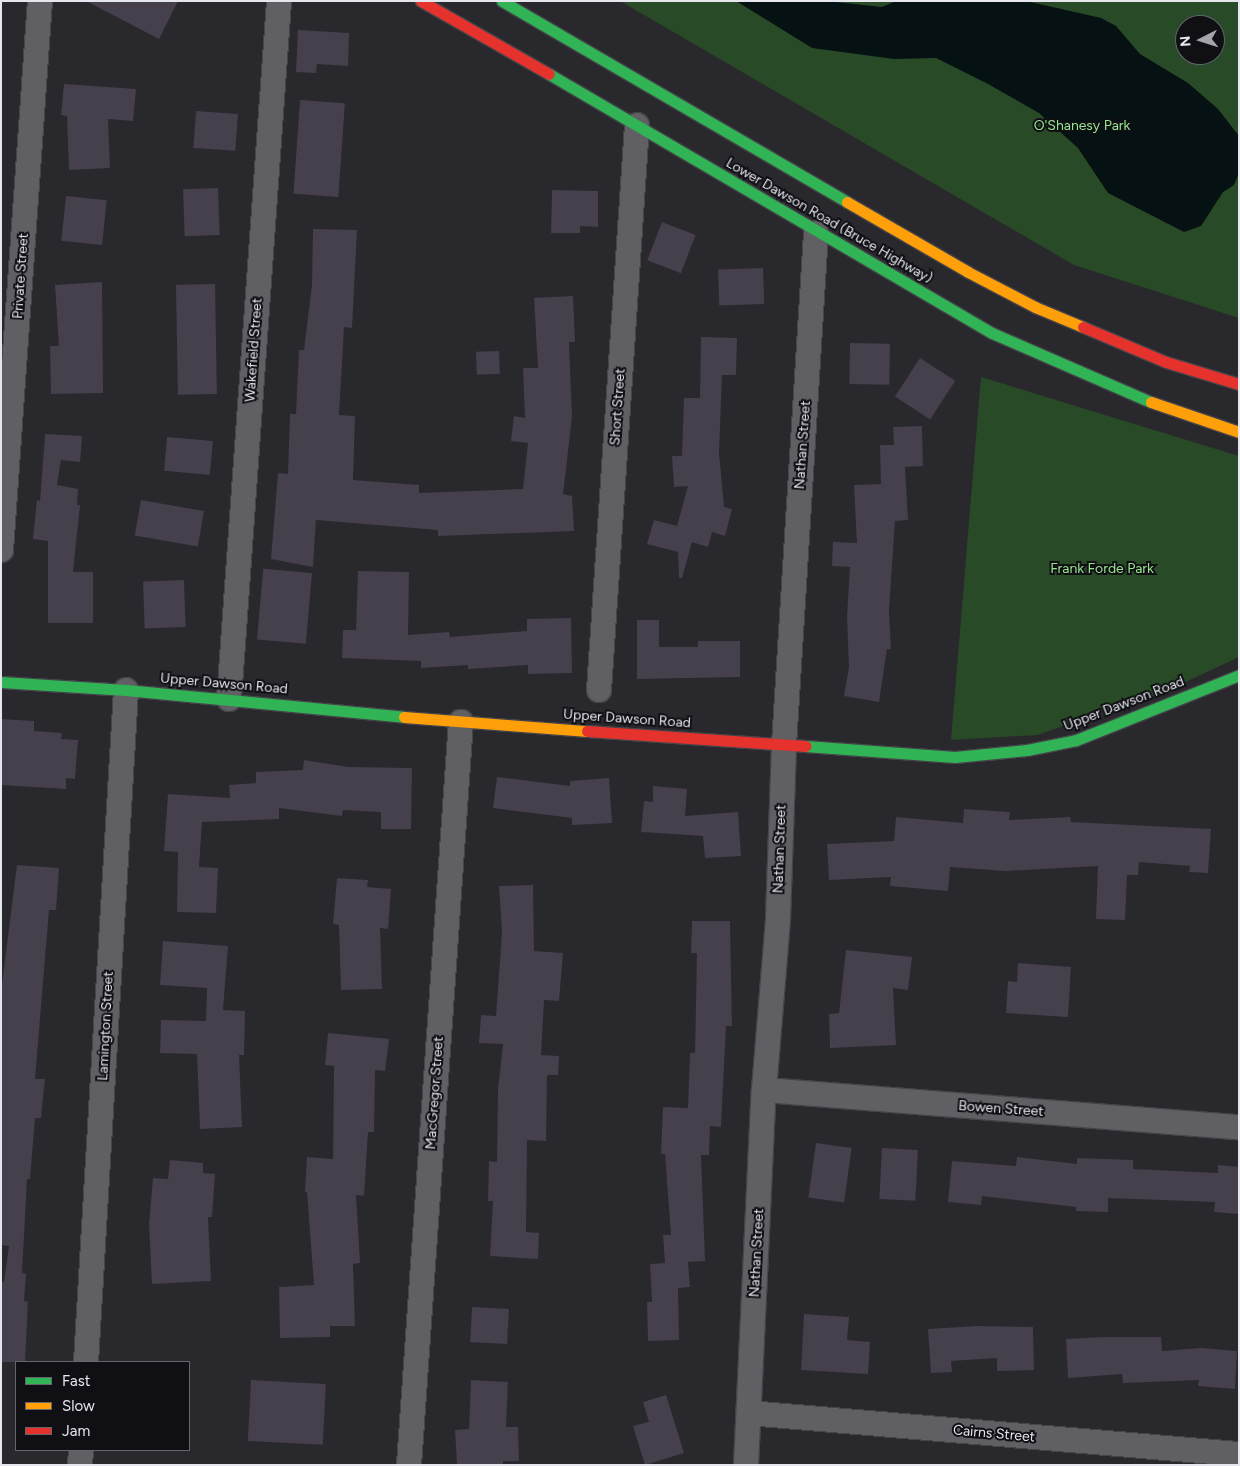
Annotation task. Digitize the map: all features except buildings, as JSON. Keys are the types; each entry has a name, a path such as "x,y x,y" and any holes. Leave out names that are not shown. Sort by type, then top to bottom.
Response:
{"main road":[{"name":"Lower Dawson Road (Bruce Highway)","path":"421,1 637,125 816,233 992,333 1169,409 1239,432"},
{"name":"Lower Dawson Road (Bruce Highway)","path":"502,1 968,272 1035,307 1166,362 1239,384"},
{"path":"1166,362 1239,370"},
{"name":"Upper Dawson Road","path":"1,682 126,690 461,722 955,757 1028,750 1076,740 1239,675"}],"street":[{"name":"Private Street","path":"1,550 40,1"},
{"name":"Wakefield Street","path":"229,699 279,1"},
{"name":"Short Street","path":"599,690 637,125"},
{"name":"Nathan Street","path":"746,1465 750,1413 764,1090 778,918 784,745 816,233"},
{"name":"Lamington Street","path":"86,1361 126,690"},
{"name":"MacGregor Street","path":"409,1465 461,722"},
{"name":"Bowen Street","path":"764,1090 1239,1127"},
{"name":"Cairns Street","path":"750,1413 1239,1454"},
{"path":"80,1465 81,1451"}],"green space":[{"name":"O'Shanesy Park","path":"620,1 1239,1 1239,318 1074,265"},
{"name":"Frank Forde Park","path":"981,377 1239,456 1239,657 1164,692 1037,735 951,740"}],"shaded area":[{"path":"736,1 826,1 882,7 896,1 1026,1 1101,18 1116,26 1140,54 1188,83 1218,109 1239,136 1239,173 1234,185 1223,192 1201,226 1184,232 1108,193 1078,148 1039,113 988,84 936,58 894,59 812,48"}],"traffic: fast":[{"path":"502,1 847,202"},
{"path":"549,74 992,333 1151,402"},
{"path":"805,746 955,757 1027,750 1076,740 1239,675"},
{"path":"1,682 126,690 404,717"}],"traffic: slow":[{"path":"847,202 968,272 1035,307 1083,327"},
{"path":"1151,402 1239,432"},
{"path":"404,717 587,731"}],"traffic: jam":[{"path":"421,1 549,74"},
{"path":"1083,327 1166,362 1239,384"},
{"path":"587,731 805,746"}]}
